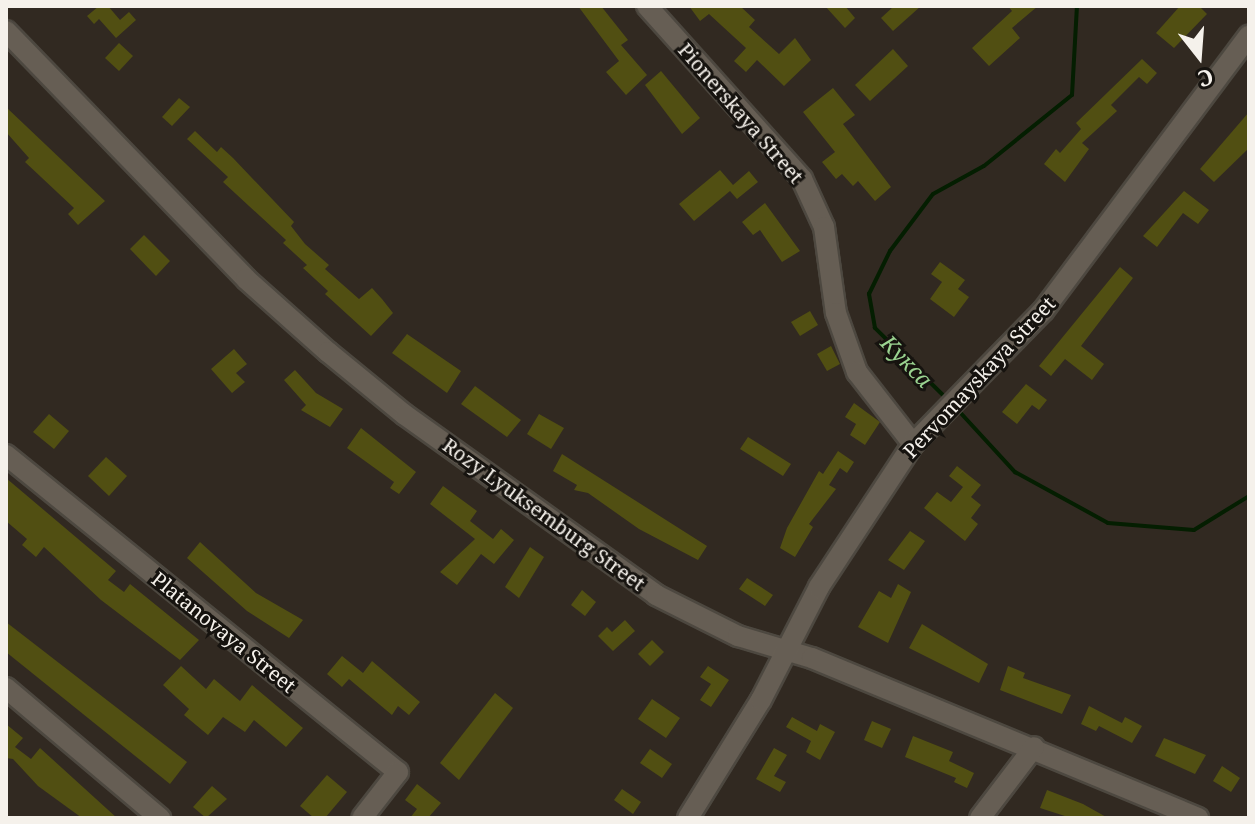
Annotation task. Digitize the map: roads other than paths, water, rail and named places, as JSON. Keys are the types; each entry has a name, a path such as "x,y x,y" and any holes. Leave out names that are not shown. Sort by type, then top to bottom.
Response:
{"street":[{"name":"Pionerskaya Street","path":"647,6 802,179 824,227 836,313 857,372 913,444"},
{"name":"Rozy Lyuksemburg Street","path":"6,31 246,279 405,415 656,595 738,636 788,650 1034,747 1198,818"},
{"name":"Pervomayskaya Street","path":"688,818 788,650 819,587 913,444 1043,311 1244,42"},
{"path":"1244,42 1249,69"},
{"name":"Platanovaya Street","path":"6,455 398,772 362,818"},
{"path":"6,688 160,818"},
{"path":"980,818 1034,747"}],"waterway":[{"name":"Кукса","path":"948,400 875,328 869,294 890,251 933,194 984,166 1072,95 1077,6"},
{"name":"Кукса","path":"957,409 1015,472 1108,523 1194,530 1249,496"}]}
